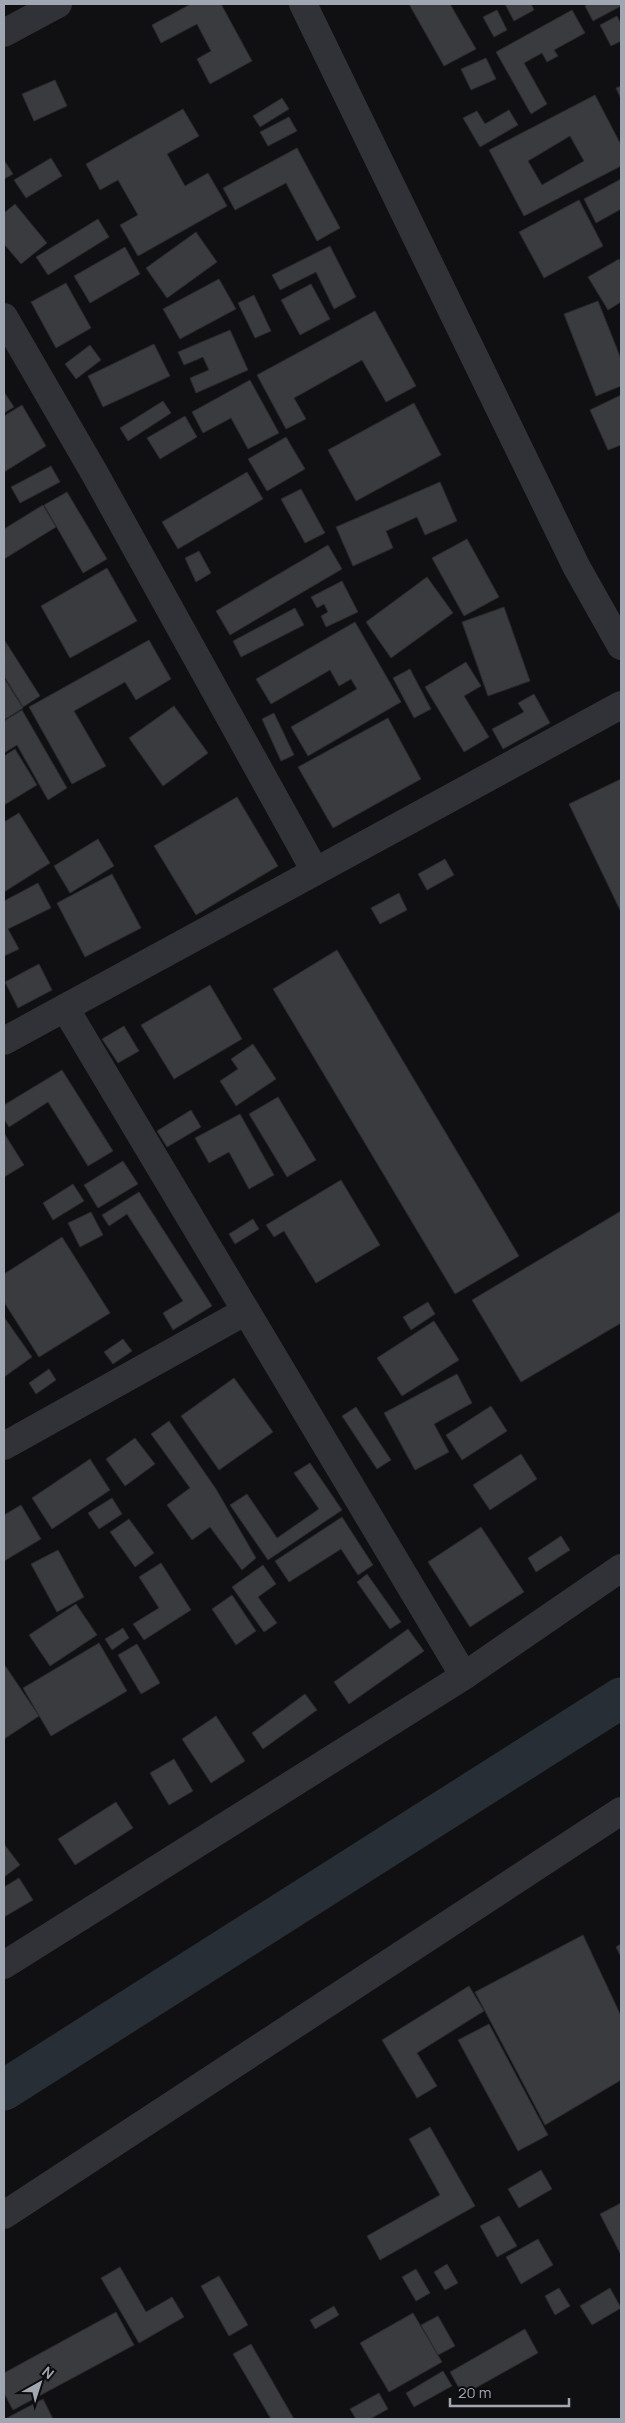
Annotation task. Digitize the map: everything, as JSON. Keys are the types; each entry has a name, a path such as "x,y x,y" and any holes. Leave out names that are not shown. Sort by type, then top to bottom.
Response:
{"street":[{"path":"4,33 58,4"},
{"path":"303,4 576,566 621,646"},
{"path":"4,317 100,483 315,871"},
{"path":"4,1041 621,705"},
{"path":"64,1008 464,1676"},
{"path":"4,1446 246,1311"},
{"path":"4,1965 464,1676 621,1568"},
{"path":"4,2215 621,1811"}],"building":[{"path":"191,4 221,4 252,61 210,84 197,59 211,51 197,24 161,43 152,25"},
{"path":"409,4 450,4 476,49 444,66"},
{"path":"505,4 531,4 534,10 514,21"},
{"path":"588,4 621,4 621,6 593,21 585,6"},
{"path":"497,10 507,30 494,37 483,17"},
{"path":"572,10 585,33 554,50 558,56 547,62 542,53 524,63 547,104 531,114 496,52"},
{"path":"617,16 621,24 621,41 611,46 600,25"},
{"path":"486,58 496,79 471,90 461,69"},
{"path":"55,80 67,106 34,121 22,94"},
{"path":"621,86 621,99 616,88"},
{"path":"595,95 621,145 621,166 524,216 489,150","holes":["570,136 584,161 542,185 528,161"]},
{"path":"282,98 289,109 260,127 253,116"},
{"path":"183,109 199,136 167,154 185,186 208,173 227,206 138,256 120,225 138,215 118,180 100,190 86,164"},
{"path":"509,110 518,125 480,147 463,118 477,111 485,124"},
{"path":"289,117 297,131 268,146 260,132"},
{"path":"297,148 340,228 317,241 286,183 235,210 223,188"},
{"path":"51,158 62,176 26,198 14,180"},
{"path":"4,160 13,174 4,179"},
{"path":"621,179 621,209 596,223 584,199"},
{"path":"579,200 603,246 544,278 519,232"},
{"path":"15,204 47,243 21,264 4,244 4,213"},
{"path":"98,219 109,237 48,275 36,257"},
{"path":"196,232 217,262 167,298 146,268"},
{"path":"330,246 356,297 334,309 316,272 280,290 272,275"},
{"path":"125,247 140,274 90,303 74,276"},
{"path":"619,259 621,264 621,302 608,310 588,277"},
{"path":"219,279 236,309 180,339 163,309"},
{"path":"66,283 91,328 56,348 31,302"},
{"path":"311,284 330,319 300,335 281,300"},
{"path":"254,295 271,331 255,338 238,303"},
{"path":"598,301 621,359 621,386 596,396 564,314"},
{"path":"375,311 416,386 386,402 362,360 294,398 306,419 286,429 257,375"},
{"path":"230,330 248,370 196,393 190,378 209,370 203,357 184,365 178,352"},
{"path":"154,344 170,376 103,407 88,376"},
{"path":"90,345 101,360 76,379 65,364"},
{"path":"250,380 279,433 248,449 231,418 203,433 192,412"},
{"path":"4,392 14,407 4,413"},
{"path":"621,395 621,445 608,450 590,410"},
{"path":"163,401 171,413 128,441 120,428"},
{"path":"414,403 441,455 356,501 328,450"},
{"path":"22,405 46,446 4,472 4,416"},
{"path":"185,416 197,437 160,459 147,438"},
{"path":"286,437 305,469 267,491 248,459"},
{"path":"51,466 60,482 20,503 11,487"},
{"path":"247,472 263,499 178,549 162,522"},
{"path":"440,482 457,521 425,535 417,517 386,531 393,548 353,566 336,527"},
{"path":"301,489 325,533 305,543 281,499"},
{"path":"67,492 107,559 83,573 44,505"},
{"path":"43,505 56,527 4,559 4,529"},
{"path":"467,539 499,597 464,616 432,558"},
{"path":"328,545 342,569 230,635 216,611"},
{"path":"199,551 211,573 196,582 185,558"},
{"path":"107,568 137,621 70,658 41,606"},
{"path":"427,577 453,613 391,658 366,622"},
{"path":"342,581 358,612 326,627 321,616 328,612 324,604 317,608 311,597"},
{"path":"504,607 530,681 488,696 462,622"},
{"path":"295,608 304,625 241,657 233,641"},
{"path":"355,622 401,702 308,756 291,727 357,689 351,679 339,686 330,670 271,704 256,679"},
{"path":"149,640 171,679 136,700 125,682 74,711 106,766 72,784 29,707"},
{"path":"5,641 40,696 23,707 4,676"},
{"path":"466,662 481,686 464,696 489,737 464,752 425,687"},
{"path":"410,669 431,709 414,718 393,678"},
{"path":"4,678 23,708 4,720"},
{"path":"534,694 550,723 503,749 492,729 524,712 518,703"},
{"path":"174,706 208,753 163,786 129,738"},
{"path":"22,710 67,788 48,800 17,745 4,753 4,721"},
{"path":"274,713 294,755 281,761 262,719"},
{"path":"388,718 421,779 333,828 298,767"},
{"path":"15,749 37,785 4,805 4,756"},
{"path":"621,779 621,912 569,804"},
{"path":"237,797 278,866 196,915 154,846"},
{"path":"19,813 50,863 4,892 4,822"},
{"path":"98,839 114,866 70,893 54,866"},
{"path":"445,859 454,875 427,890 418,874"},
{"path":"112,874 141,928 85,957 57,903"},
{"path":"38,883 51,908 8,929 19,949 4,956 4,901"},
{"path":"399,893 407,910 380,924 371,908"},
{"path":"337,950 519,1256 455,1294 273,989"},
{"path":"39,964 52,990 18,1008 5,982"},
{"path":"210,985 242,1039 174,1079 141,1025"},
{"path":"124,1026 139,1051 118,1063 102,1039"},
{"path":"253,1044 276,1079 236,1106 220,1081 238,1069 231,1059"},
{"path":"62,1070 113,1151 88,1166 48,1102 9,1127 4,1119 4,1105"},
{"path":"278,1097 316,1160 287,1177 249,1114"},
{"path":"191,1110 201,1127 167,1147 157,1131"},
{"path":"240,1114 274,1175 249,1189 229,1152 209,1163 195,1138"},
{"path":"4,1133 24,1165 4,1177"},
{"path":"123,1161 138,1184 98,1208 84,1185"},
{"path":"341,1180 380,1245 316,1283 284,1231 274,1237 266,1225"},
{"path":"73,1184 84,1201 53,1220 43,1203"},
{"path":"139,1192 212,1306 173,1330 163,1313 183,1301 127,1214 109,1226 102,1215"},
{"path":"621,1211 621,1323 521,1382 472,1300"},
{"path":"91,1212 103,1235 80,1247 68,1223"},
{"path":"253,1219 259,1229 235,1244 229,1234"},
{"path":"62,1237 110,1313 39,1357 4,1302 4,1274"},
{"path":"428,1302 435,1314 411,1330 403,1317"},
{"path":"4,1317 32,1357 4,1377"},
{"path":"434,1321 459,1360 402,1396 377,1358"},
{"path":"123,1339 132,1351 113,1364 104,1352"},
{"path":"49,1369 56,1380 36,1394 29,1383"},
{"path":"457,1374 472,1403 434,1424 449,1452 415,1470 384,1413"},
{"path":"234,1378 273,1432 219,1470 181,1416"},
{"path":"491,1406 507,1431 462,1460 446,1435"},
{"path":"356,1407 391,1460 377,1469 342,1416"},
{"path":"169,1421 216,1489 256,1558 242,1570 210,1527 192,1540 167,1505 190,1488 151,1434"},
{"path":"135,1438 155,1464 125,1486 106,1459"},
{"path":"521,1454 537,1479 490,1510 473,1485"},
{"path":"90,1459 110,1490 52,1529 32,1498"},
{"path":"310,1463 342,1510 268,1560 230,1505 247,1494 277,1538 319,1509 294,1473"},
{"path":"112,1498 122,1514 99,1529 88,1513"},
{"path":"21,1505 41,1539 4,1561 4,1515"},
{"path":"342,1517 373,1565 358,1575 341,1549 289,1582 275,1561"},
{"path":"129,1519 154,1553 135,1567 110,1532"},
{"path":"481,1527 524,1592 470,1627 428,1562"},
{"path":"561,1536 570,1550 536,1572 528,1558"},
{"path":"58,1550 84,1597 57,1612 31,1564"},
{"path":"161,1563 191,1610 144,1640 133,1624 159,1608 139,1577"},
{"path":"263,1565 276,1584 258,1597 277,1623 264,1632 232,1587"},
{"path":"367,1574 401,1622 390,1629 357,1582"},
{"path":"232,1595 256,1631 236,1645 212,1609"},
{"path":"76,1604 97,1635 50,1666 29,1635"},
{"path":"123,1628 129,1638 112,1650 105,1639"},
{"path":"408,1629 424,1651 349,1704 334,1682"},
{"path":"99,1643 127,1691 51,1736 23,1688"},
{"path":"137,1644 160,1683 141,1694 118,1655"},
{"path":"4,1664 39,1716 4,1739"},
{"path":"305,1694 317,1710 263,1749 252,1733"},
{"path":"216,1716 245,1761 211,1783 182,1739"},
{"path":"174,1759 193,1791 169,1805 150,1773"},
{"path":"116,1802 133,1828 75,1865 58,1839"},
{"path":"4,1844 20,1865 4,1877"},
{"path":"19,1878 33,1900 4,1917 4,1887"},
{"path":"583,1935 621,2016 621,2080 545,2125 475,1992"},
{"path":"621,1944 621,1957 616,1947"},
{"path":"469,1986 484,2011 417,2053 437,2086 417,2098 382,2040"},
{"path":"489,2024 548,2135 518,2151 458,2040"},
{"path":"430,2127 475,2206 380,2260 367,2236 440,2195 409,2139"},
{"path":"541,2170 552,2189 519,2208 508,2189"},
{"path":"621,2203 621,2255 600,2214"},
{"path":"499,2216 517,2246 497,2257 480,2226"},
{"path":"538,2239 553,2265 521,2284 506,2257"},
{"path":"447,2264 458,2283 445,2290 434,2272"},
{"path":"120,2267 146,2312 172,2297 184,2317 139,2343 101,2278"},
{"path":"416,2269 430,2293 416,2301 402,2277"},
{"path":"219,2276 248,2325 229,2336 201,2286"},
{"path":"559,2288 570,2306 555,2315 545,2296"},
{"path":"610,2288 621,2308 592,2325 580,2306"},
{"path":"334,2306 339,2315 315,2329 310,2320"},
{"path":"116,2312 134,2345 13,2410 4,2393 4,2373"},
{"path":"413,2313 442,2362 389,2392 360,2343"},
{"path":"438,2316 455,2346 438,2355 421,2325"},
{"path":"525,2329 538,2353 463,2395 450,2372"},
{"path":"251,2344 294,2419 271,2419 233,2354"},
{"path":"443,2371 452,2386 414,2407 406,2393"},
{"path":"379,2393 388,2409 370,2419 356,2419 350,2409"},
{"path":"43,2399 53,2419 5,2419"}],"waterway":[{"path":"4,2090 621,1698"}]}
